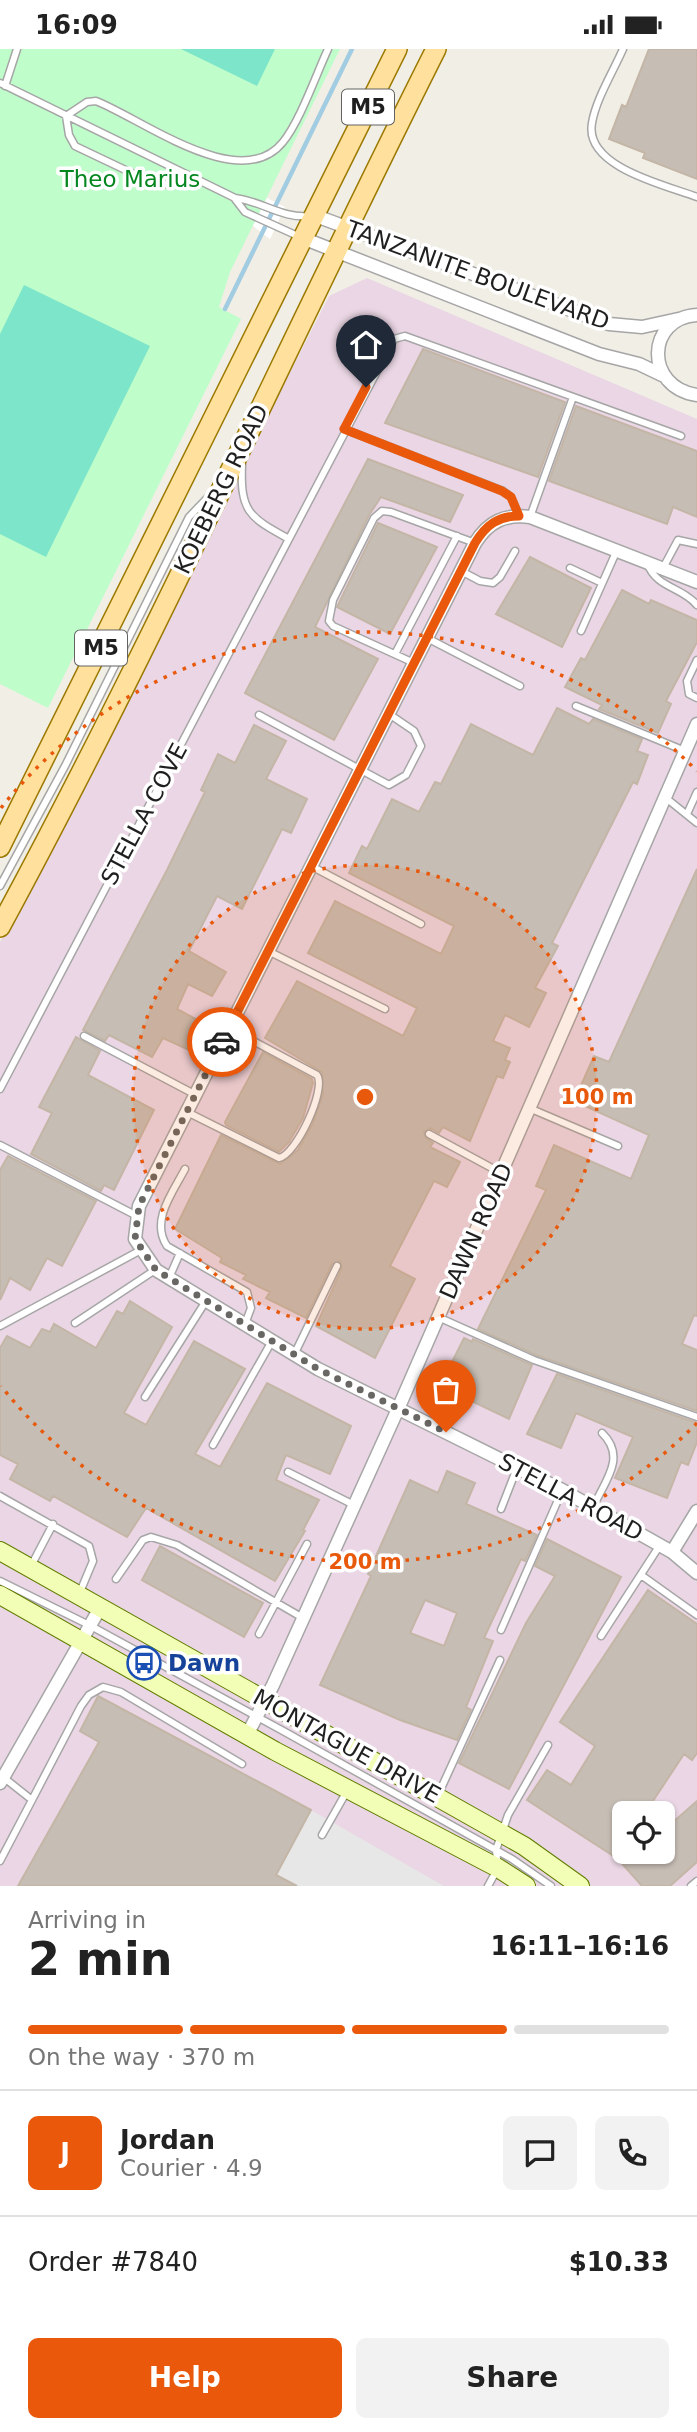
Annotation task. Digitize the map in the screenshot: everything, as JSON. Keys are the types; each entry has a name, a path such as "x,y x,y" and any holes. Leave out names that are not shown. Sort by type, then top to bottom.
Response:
{"main road":[{"name":"KOEBERG ROAD","path":"0,848 305,239 397,49"},
{"name":"KOEBERG ROAD","path":"0,927 52,831 231,472 346,228 436,49"},
{"name":"MONTAGUE DRIVE","path":"0,1551 100,1608 260,1709 437,1797 499,1842 580,1886"},
{"name":"MONTAGUE DRIVE","path":"0,1595 247,1735 498,1868 526,1886"}],"street":[{"name":"TANZANITE BOULEVARD","path":"316,216 609,324 642,327 697,316"},
{"name":"TANZANITE BOULEVARD","path":"305,239 599,354 639,363 662,375 675,388 697,395"},
{"path":"662,375 657,350 662,336 671,325 683,318"},
{"path":"525,517 697,582"},
{"name":"STELLA ROAD","path":"525,517 499,518 488,526 475,543 139,1206 135,1239 156,1270 294,1355 562,1490 672,1552 697,1573"},
{"name":"DAWN ROAD","path":"247,1735 398,1409 697,723"},
{"path":"672,1552 697,1511"},
{"path":"2,1780 100,1608"}],"lane":[{"path":"17,49 2,85 235,198 263,205 295,218 316,216"},
{"path":"66,116 87,102 96,101 198,150 241,162 264,156 284,142 328,49"},
{"path":"623,49 592,122 592,143 599,153 619,166 697,197"},
{"path":"66,116 69,135 75,146 158,185 200,181"},
{"path":"235,198 245,212 305,239"},
{"name":"STELLA COVE","path":"0,1089 389,345 397,337 405,336 573,397"},
{"path":"525,517 573,397 681,436"},
{"path":"344,429 502,491 511,497 525,517"},
{"path":"242,448 241,493 246,508 258,522 289,539"},
{"path":"0,886 65,767 189,517 231,472"},
{"path":"414,663 333,626 328,617 374,518 382,511 391,512 475,543"},
{"path":"395,654 457,536"},
{"path":"663,568 674,542 678,540 697,544"},
{"path":"581,631 617,550"},
{"path":"461,571 480,581 493,583 500,577 514,551"},
{"path":"647,562 655,579 684,594 697,605"},
{"path":"570,568 603,583"},
{"path":"427,638 520,686"},
{"path":"697,660 687,681 689,694 697,698"},
{"path":"576,706 685,751"},
{"path":"258,715 389,785 401,780 414,764 421,746 419,737 388,714"},
{"path":"687,814 697,792"},
{"path":"665,797 697,823"},
{"path":"311,866 421,924"},
{"path":"268,951 385,1009"},
{"path":"187,1112 279,1158 290,1151 307,1123 321,1088 317,1075 229,1028"},
{"path":"84,1036 195,1095"},
{"path":"529,1108 618,1146"},
{"path":"429,1134 501,1173"},
{"path":"0,1145 137,1216"},
{"path":"185,1169 159,1222 159,1230 167,1246 247,1292 251,1308 245,1324"},
{"path":"0,1326 141,1250"},
{"path":"169,1278 180,1253"},
{"path":"294,1355 337,1266"},
{"path":"75,1323 156,1270"},
{"path":"145,1397 206,1301"},
{"path":"438,1317 534,1360 697,1417"},
{"path":"213,1445 272,1341"},
{"path":"593,1507 615,1457 615,1449 602,1433"},
{"path":"501,1509 518,1467"},
{"path":"288,1472 354,1505"},
{"path":"501,1630 562,1490"},
{"path":"0,1496 84,1541 92,1552 93,1560 79,1596"},
{"path":"30,1567 53,1524"},
{"path":"116,1579 134,1550 151,1537 177,1545 303,1618"},
{"path":"259,1634 307,1543"},
{"path":"601,1636 660,1545"},
{"path":"641,1575 697,1615"},
{"path":"0,1581 260,1709 499,1842 551,1886"},
{"path":"437,1797 499,1660"},
{"path":"0,1861 81,1706 89,1695 103,1687 121,1692 242,1764"},
{"path":"488,1886 498,1868 499,1842 517,1796 548,1745"},
{"path":"2,1780 32,1800"},
{"path":"322,1835 348,1790"},
{"path":"691,1886 697,1881"}],"shaded area":[{"path":"367,278 697,419 697,1886 0,1886 0,942 329,296"},
{"path":"311,1810 444,1886 283,1886 276,1875"}],"green space":[{"name":"Theo Marius","path":"0,49 340,49 230,272 219,307 241,319 48,708 0,684"},
{"path":"181,49 275,49 257,86"},
{"path":"24,285 150,346 46,557 0,534 0,334"}],"pier":[{"path":"267,198 285,207 270,239 253,226"}],"building":[{"path":"649,49 697,49 697,179 643,158 645,153 609,139 622,105 626,107"},
{"path":"423,349 565,402 538,477 385,423"},
{"path":"576,406 697,451 697,517 673,507 667,524 549,481"},
{"path":"368,459 463,495 450,522 381,497 369,515 315,627 378,659 334,740 245,693"},
{"path":"378,523 437,547 390,634 337,607"},
{"path":"530,557 591,588 562,647 496,614"},
{"path":"622,590 649,604 651,600 697,620 697,642 666,701 671,704 658,733 599,709 602,705 565,687 581,658 585,660"},
{"path":"557,708 589,724 593,719 642,739 637,751 648,755 637,784 633,782 552,943 558,946 535,988 546,993 529,1027 505,1015 493,1041 510,1048 505,1060 510,1062 503,1078 497,1076 470,1141 443,1127 439,1133 430,1128 424,1132 425,1137 433,1143 430,1147 460,1162 447,1187 434,1181 390,1266 415,1279 375,1358 316,1326 342,1268 340,1261 332,1264 306,1318 266,1298 270,1292 243,1279 246,1275 220,1262 222,1258 175,1229 221,1135 280,1164 298,1150 313,1123 323,1094 322,1072 265,1038 297,981 403,1036 417,1008 308,953 335,901 441,954 454,926 349,873 362,846 367,849 392,799 419,812 435,782 441,784 471,724 533,755"},
{"path":"254,725 286,741 266,779 307,799 291,833 282,829 242,909 217,896 189,951 226,972 212,996 188,984 177,1009 203,1023 189,1050 163,1038 152,1057 109,1035 105,1041 83,1030 167,870 205,792 201,790 218,754 235,763"},
{"path":"697,869 697,1316 694,1315 682,1344 697,1350 697,1411 536,1355 478,1329 546,1190 536,1186 554,1145 631,1179 649,1135 574,1101 594,1056 609,1062"},
{"path":"76,1037 100,1051 88,1075 154,1110 114,1190 104,1185 101,1191 31,1154 52,1113 39,1107"},
{"path":"263,1052 312,1079 313,1083 303,1118 289,1142 279,1152 226,1125 225,1122"},
{"path":"8,1156 96,1201 62,1266 47,1258 30,1290 10,1278 0,1300 0,1170"},
{"path":"130,1301 172,1327 124,1413 146,1425 194,1341 245,1369 195,1454 220,1467 267,1383 351,1426 330,1474 286,1455 276,1480 319,1500 303,1530 305,1531 275,1581 146,1508 127,1537 53,1496 50,1501 10,1479 18,1464 0,1455 0,1348 7,1336 30,1348 42,1329 50,1332 54,1324 96,1348 117,1311 123,1314"},
{"path":"464,1338 472,1342 473,1339 532,1365 509,1419 440,1386"},
{"path":"557,1374 697,1423 697,1442 688,1465 681,1462 667,1498 615,1478 633,1437 576,1413 561,1448 527,1434"},
{"path":"447,1471 475,1483 466,1504 537,1535 525,1561 521,1559 484,1638 493,1641 466,1707 471,1710 457,1740 400,1720 320,1685 371,1576 368,1574 410,1480 438,1493","holes":["425,1600 457,1613 444,1646 410,1633"]},
{"path":"547,1539 621,1577 509,1789 459,1763 526,1623 555,1576 535,1566"},
{"path":"160,1546 263,1603 244,1637 142,1580"},
{"path":"648,1590 697,1624 697,1753 692,1760 684,1754 653,1801 612,1801 612,1855 527,1800 547,1770 571,1785 595,1746 560,1722"},
{"path":"98,1696 311,1810 276,1875 297,1886 18,1886 99,1742 80,1731"},
{"path":"697,1801 697,1862 670,1886 642,1886 622,1864 675,1864 675,1820"}],"waterway":[{"path":"225,309 352,49"}],"way so far":[{"path":"222,1042 139,1206 135,1239 141,1250 156,1270 318,1369 446,1432"}],"place":[{"name":"Dawn","path":"144,1663"}],"route":[{"path":"222,1042 475,543 488,526 499,518 519,516 511,497 502,491 344,429 366,387"}]}
